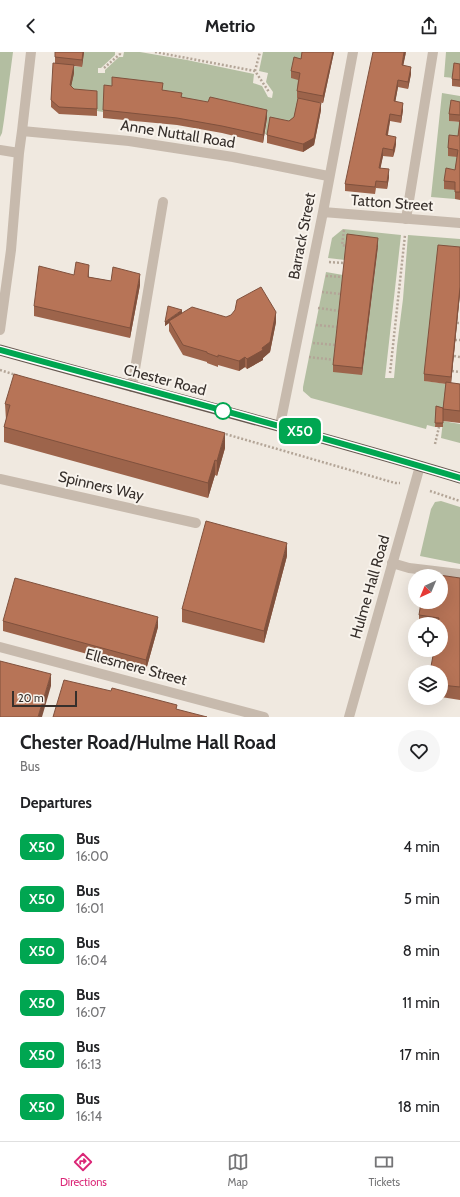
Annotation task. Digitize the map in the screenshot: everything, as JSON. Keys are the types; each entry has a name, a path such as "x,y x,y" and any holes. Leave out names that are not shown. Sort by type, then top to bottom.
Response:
{"highway":[{"name":"Chester Road","path":"0,350 280,426 460,478"}],"street":[{"path":"0,330 11,250 19,153 31,52"},
{"name":"Barrack Street","path":"280,426 353,52"},
{"path":"406,219 433,52"},
{"name":"Anne Nuttall Road","path":"22,131 136,142 233,157 328,176"},
{"path":"0,150 19,153"},
{"path":"132,387 163,202"},
{"name":"Tatton Street","path":"322,212 460,223"},
{"name":"Hulme Hall Road","path":"349,717 420,466"},
{"name":"Spinners Way","path":"0,479 196,523"},
{"path":"392,563 409,568 460,574"},
{"name":"Ellesmere Street","path":"0,647 264,717"}],"path":[{"path":"104,68 120,54 120,52"},
{"path":"155,52 255,71 269,92"},
{"path":"255,71 260,52"},
{"path":"345,226 342,245 346,246"},
{"path":"390,373 406,230"},
{"path":"326,261 344,263"},
{"path":"323,276 343,277"},
{"path":"320,292 341,294"},
{"path":"317,308 340,311"},
{"path":"314,325 338,327"},
{"path":"455,340 460,340"},
{"path":"310,343 336,345"},
{"path":"454,356 460,357"},
{"path":"308,357 334,360"},
{"path":"0,370 23,377"},
{"path":"452,371 460,372"},
{"path":"435,444 439,427"},
{"path":"215,431 399,483"},
{"path":"430,491 460,501"}],"green space":[{"path":"0,52 13,52 4,120 0,137"},
{"path":"83,52 115,52 115,55 101,68 98,68 98,73 105,73 105,70 119,57 123,57 124,52 140,52 254,74 253,83 262,86 268,97 272,98 273,92 266,82 268,73 259,71 263,52 304,52 297,98 318,102 317,109 294,124 268,135 265,134 267,118 112,93 103,112 97,111 97,98 74,97 59,65 82,67"},
{"path":"446,52 460,52 460,71 454,78 444,77"},
{"path":"442,93 460,96 460,109 450,121 460,122 458,143 448,155 458,157 455,177 444,188 455,190 455,199 431,197"},
{"path":"343,229 401,235 385,378 394,378 403,299 408,235 460,239 460,254 425,381 447,384 444,412 436,410 435,427 427,425 426,429 311,398 303,391 326,272 343,275 362,375 378,246 345,260 328,258 332,238"},
{"path":"443,421 460,424 460,443 441,438"},
{"path":"441,501 460,507 460,564 420,556 431,509 435,502"}],"building":[{"path":"55,52 83,52 82,60 55,57"},
{"path":"302,52 333,52 323,96 297,91 300,73 291,71 294,57 301,59"},
{"path":"373,52 404,52 402,65 411,67 408,82 398,80 394,101 403,103 401,116 390,114 386,135 396,137 395,143 393,150 383,148 379,168 389,169 387,182 376,181 375,187 345,184"},
{"path":"53,63 74,65 70,85 74,89 97,91 97,109 59,107 51,100"},
{"path":"454,63 460,64 460,80 452,79"},
{"path":"112,77 163,83 162,90 182,93 181,97 208,102 210,97 267,110 263,135 177,118 103,110 104,85 112,86"},
{"path":"298,98 321,103 314,138 303,144 267,135 270,117 289,121 294,117"},
{"path":"451,100 460,102 460,115 449,114"},
{"path":"460,120 460,192 455,192 455,182 444,181 446,168 455,170 458,150 448,148 449,135 458,136"},
{"path":"347,234 378,238 362,368 333,365"},
{"path":"438,245 460,247 460,287 451,377 424,374"},
{"path":"76,262 89,265 88,277 111,281 113,267 140,274 130,328 34,306 39,266 74,275"},
{"path":"261,287 276,312 270,342 262,348 263,350 247,359 245,357 239,361 218,355 218,357 183,345 169,321 192,307 226,317 231,315 235,310 237,300"},
{"path":"168,306 182,310 165,322"},
{"path":"14,374 225,433 217,461 215,460 208,483 4,427 10,405 5,404"},
{"path":"446,382 460,384 460,411 443,409"},
{"path":"436,406 443,408 443,423 435,423"},
{"path":"206,521 287,543 264,631 182,609"},
{"path":"448,576 460,578 460,687 448,686 448,665 431,665 433,657 448,657 448,617 419,615 420,609 448,609"},
{"path":"15,578 158,617 146,660 3,621"},
{"path":"0,661 51,674 38,717 0,717"},
{"path":"64,680 111,691 112,688 177,705 176,709 207,717 53,717"}],"bus line":[{"name":"X50","path":"0,350 280,426 460,478"}]}
